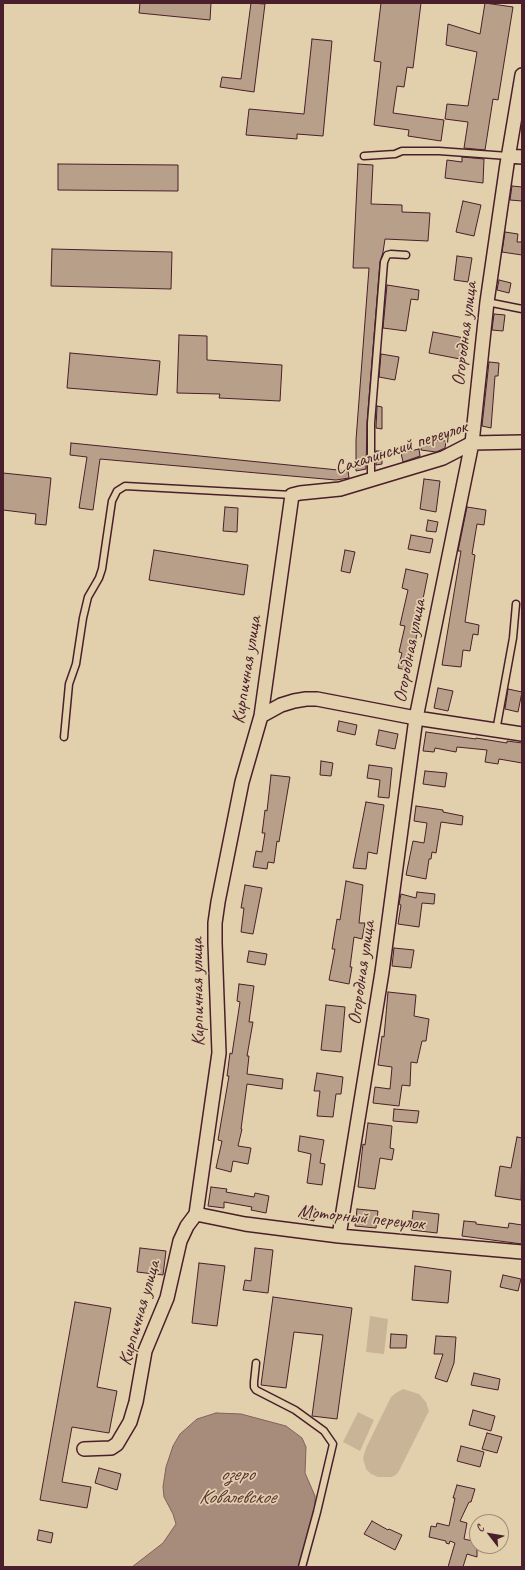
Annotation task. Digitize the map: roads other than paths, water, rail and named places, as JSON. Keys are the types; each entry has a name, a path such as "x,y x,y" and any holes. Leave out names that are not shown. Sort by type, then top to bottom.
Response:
{"street":[{"name":"Огородная улица","path":"339,1236 382,972 416,718 472,443 487,302 508,156 522,75"},
{"path":"508,156 522,157"},
{"name":"Сахалинский переулок","path":"292,495 340,488 443,458 472,443 522,442"},
{"name":"Кирпичная улица","path":"84,1448 111,1448 116,1444 130,1422 136,1402 145,1351 167,1298 180,1241 185,1230 196,1214 218,1053 215,923 242,782 261,716 292,495"},
{"path":"261,716 281,705 306,699 317,699 416,718 522,734"},
{"name":"Моторный переулок","path":"196,1214 245,1224 339,1236 522,1252"}],"lane":[{"path":"364,156 395,154 402,151 439,151 508,156"},
{"path":"371,479 371,422 384,262 387,255 406,255"},
{"path":"487,302 522,309"},
{"path":"64,737 69,684 76,664 84,612 88,597 99,578 102,569 112,501 117,491 125,486 292,495"},
{"path":"496,731 513,638 516,604"},
{"path":"256,1363 254,1387 256,1390 295,1410 324,1431 333,1444 302,1567"}],"water":[{"name":"озеро Ковалевское","path":"216,1413 241,1414 286,1426 302,1438 306,1447 305,1473 315,1496 315,1511 300,1567 132,1567 163,1543 176,1524 173,1514 164,1497 163,1487 166,1467 173,1446 180,1434 197,1419"}]}
